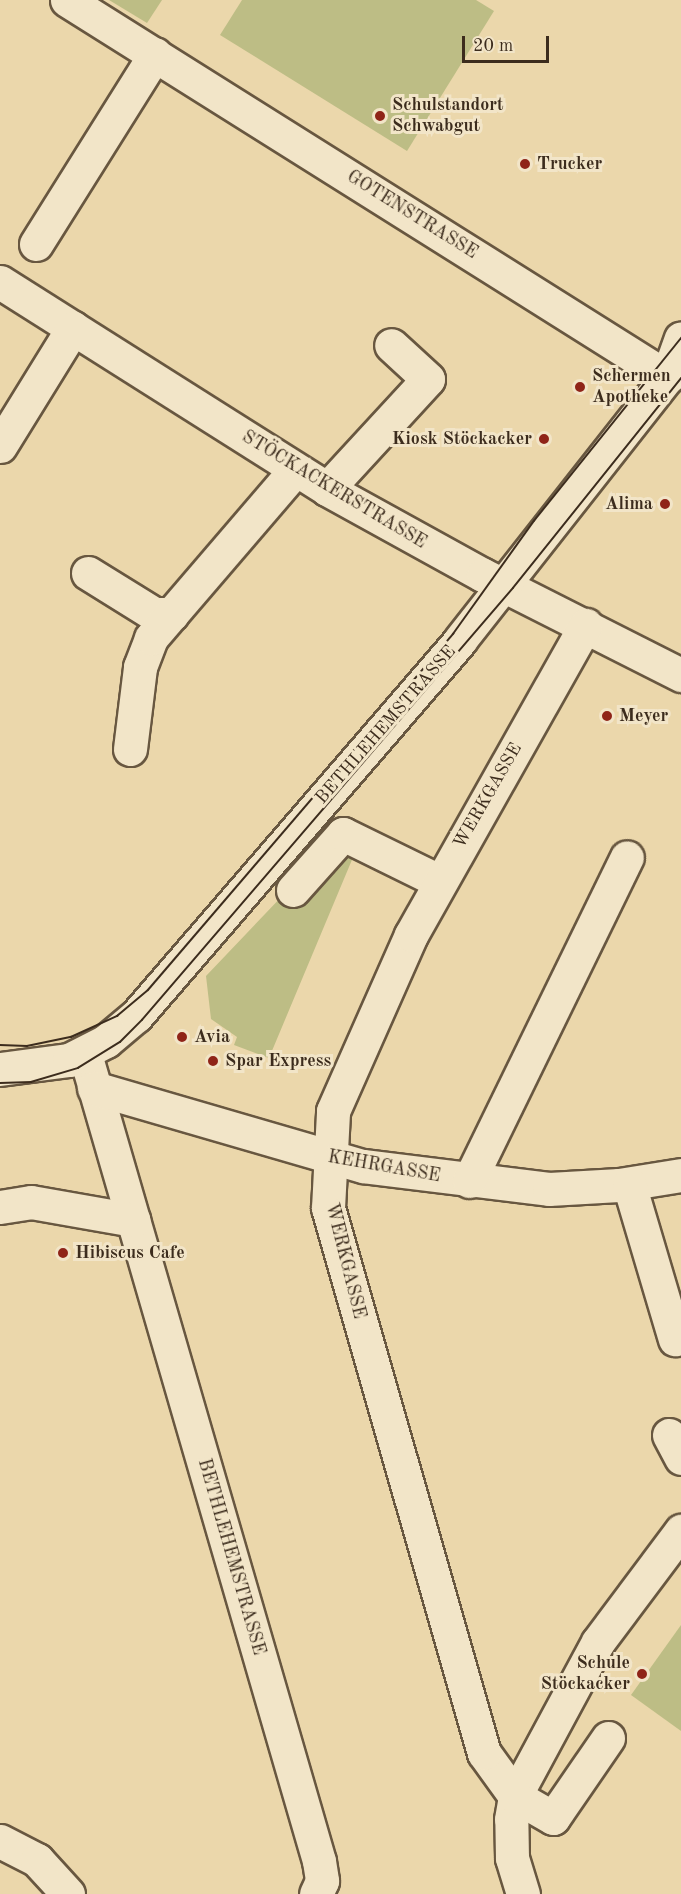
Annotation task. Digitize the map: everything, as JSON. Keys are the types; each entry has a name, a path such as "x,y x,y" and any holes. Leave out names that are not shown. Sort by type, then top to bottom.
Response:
{"street":[{"name":"GOTENSTRASSE","path":"67,0 674,373"},
{"path":"36,244 155,54"},
{"name":"STÖCKACKERSTRASSE","path":"0,282 327,489 681,675"},
{"path":"0,446 73,328"},
{"name":"BETHLEHEMSTRASSE","path":"0,1069 51,1064 85,1054 121,1030 173,977 504,583 674,373 681,338"},
{"path":"327,489 428,379 391,345"},
{"path":"130,749 145,650 172,614 295,470"},
{"path":"88,573 154,614 172,614"},
{"name":"WERKGASSE","path":"515,1796 484,1753 328,1208 333,1111 411,935 586,625"},
{"path":"293,890 343,834 439,882"},
{"path":"469,1181 627,856"},
{"name":"BETHLEHEMSTRASSE","path":"85,1054 322,1872 316,1894"},
{"name":"KEHRGASSE","path":"94,1088 331,1159 469,1181 549,1189 628,1184 681,1175"},
{"path":"628,1184 675,1339"},
{"path":"0,1207 31,1202 133,1220"},
{"path":"523,1894 512,1858 511,1819 515,1796 598,1642 681,1531"},
{"path":"515,1796 553,1818 608,1738"},
{"path":"0,1841 37,1860 68,1894"}],"green space":[{"path":"109,0 162,0 147,23"},
{"path":"242,0 476,0 494,11 407,151 220,35"},
{"path":"341,849 354,855 269,1058 234,1045 237,1037 211,1019 206,976 286,892"},
{"path":"681,1625 681,1731 631,1695"}],"tram line":[{"path":"0,1045 27,1046 71,1037 117,1016 148,990 453,634 534,521 681,338"},
{"path":"0,1083 31,1082 78,1068 120,1042 142,1020 513,588 681,378"}],"place":[{"name":"Schulstandort Schwabgut","path":"380,116"},
{"name":"Trucker","path":"525,164"},
{"name":"Schermen Apotheke","path":"580,387"},
{"name":"Kiosk Stöckacker","path":"544,439"},
{"name":"Alima","path":"665,504"},
{"name":"Meyer","path":"607,716"},
{"name":"Avia","path":"182,1037"},
{"name":"Spar Express","path":"213,1061"},
{"name":"Hibiscus Cafe","path":"63,1253"},
{"name":"Schule Stöckacker","path":"642,1674"}]}
